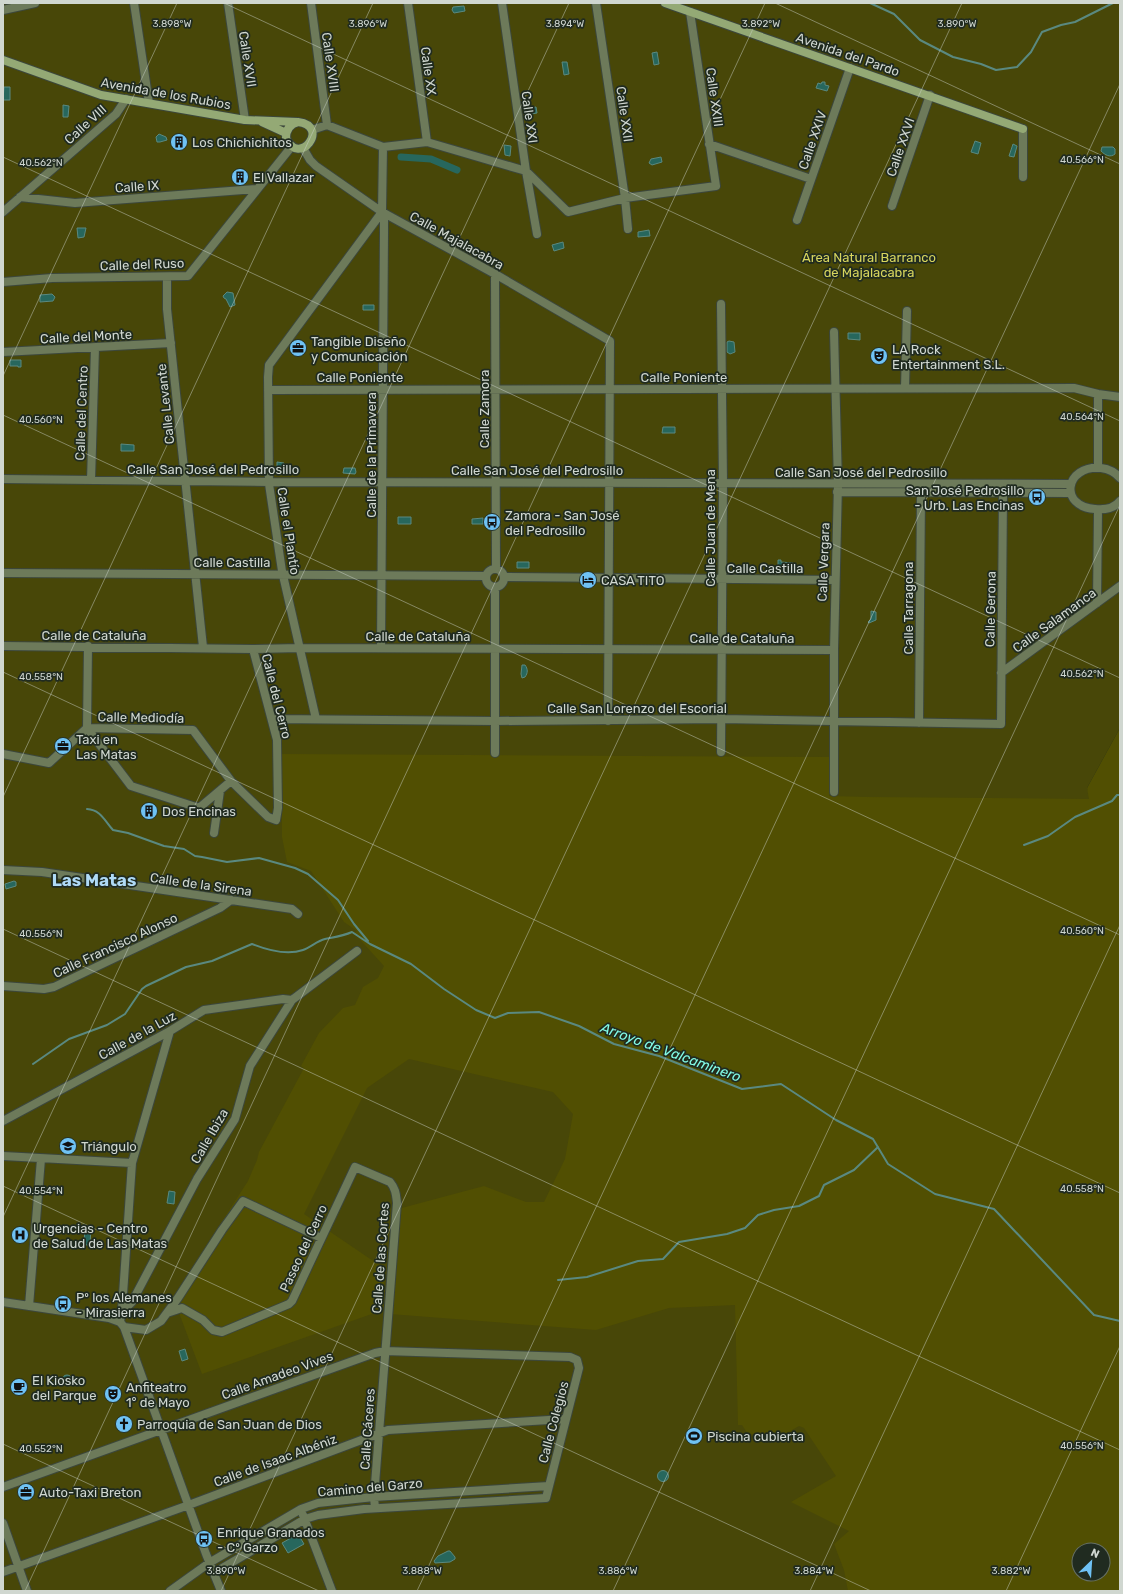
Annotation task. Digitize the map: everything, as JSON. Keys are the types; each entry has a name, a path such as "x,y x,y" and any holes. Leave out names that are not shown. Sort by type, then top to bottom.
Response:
{"street":[{"path":"3,10 35,3"},
{"path":"134,3 149,103"},
{"name":"Calle XVII","path":"228,3 245,120"},
{"name":"Calle XVIII","path":"311,3 327,125"},
{"name":"Calle XX","path":"408,3 427,142"},
{"name":"Calle XXI","path":"502,3 526,171 537,234"},
{"name":"Calle XXII","path":"596,3 625,198 628,229"},
{"name":"Avenida del Pardo","path":"664,3 930,95 1023,129 1023,177"},
{"name":"Calle XXIII","path":"625,198 716,186 690,12"},
{"name":"Avenida de los Rubios","path":"3,60 101,95 245,120 298,122 304,123 312,130"},
{"name":"Calle XXIV","path":"797,220 850,68"},
{"name":"Calle XXVI","path":"892,206 930,95"},
{"name":"Calle VIII","path":"3,212 116,114 126,99"},
{"name":"Avenida de los Rubios","path":"257,120 286,133"},
{"path":"298,122 290,125 286,133 286,138 292,146 297,148 308,146 313,136 312,130 327,125 383,147 427,142 526,171 568,212 625,198"},
{"path":"709,144 811,179"},
{"name":"Calle del Ruso","path":"3,282 52,278 188,276 256,189 292,146"},
{"name":"Calle de la Primavera","path":"382,648 383,147"},
{"name":"Calle Majalacabra","path":"303,148 310,160 316,166 384,213 495,274 610,341 610,389"},
{"name":"Calle IX","path":"20,197 75,203 256,189"},
{"name":"Calle el Plantío","path":"316,719 283,574 268,482 269,364 384,213"},
{"name":"Calle Zamora","path":"495,274 496,569"},
{"name":"Calle Levante","path":"167,277 167,309 203,647"},
{"name":"Calle Juan de Mena","path":"721,304 723,483 721,752"},
{"path":"905,388 907,311"},
{"name":"Calle Vergara","path":"834,332 837,488 834,650 834,792"},
{"name":"Calle del Monte","path":"3,352 171,343"},
{"name":"Calle del Centro","path":"91,480 96,348"},
{"name":"Calle Poniente","path":"268,390 496,388 1074,388 1098,394"},
{"path":"608,721 610,389"},
{"path":"1098,468 1098,394 1120,397"},
{"path":"1120,478 1110,470 1098,468 1081,471 1075,476 1071,484 1073,499 1077,503 1088,508 1098,510 1112,508 1120,501"},
{"name":"Calle San José del Pedrosillo","path":"3,479 268,482 723,483 921,493 1071,493"},
{"name":"Calle San José del Pedrosillo","path":"837,488 1071,484"},
{"name":"Calle Tarragona","path":"919,723 921,493"},
{"name":"Calle Gerona","path":"1001,724 1004,494"},
{"path":"1097,603 1098,510"},
{"path":"496,569 501,571 504,576 501,584 495,587 488,584 486,576 489,570 496,569"},
{"name":"Calle Castilla","path":"3,573 486,576"},
{"name":"Calle Castilla","path":"504,576 722,580 835,580"},
{"name":"Calle Salamanca","path":"1001,673 1120,586"},
{"path":"495,587 495,753"},
{"name":"Calle de Cataluña","path":"3,646 203,647 253,649 495,648 608,650 834,650"},
{"path":"88,646 87,728 131,786 199,808 231,781"},
{"name":"Calle del Cerro","path":"253,649 273,719 277,740 278,808 276,820"},
{"name":"Calle San Lorenzo del Escorial","path":"273,719 608,721 721,719 1001,724"},
{"name":"Calle Mediodía","path":"3,754 50,763 87,728 193,730 231,781 268,817 276,820"},
{"path":"214,833 220,790"},
{"name":"Calle de la Sirena","path":"3,870 42,872 292,909 298,914"},
{"name":"Calle Francisco Alonso","path":"3,986 44,989 54,987 220,908 230,900"},
{"name":"Calle Ibiza","path":"122,1309 126,1308 132,1302 197,1179 235,1119 250,1066 292,1000 358,951"},
{"name":"Calle de la Luz","path":"3,1121 170,1031 204,1010 283,999 292,1000"},
{"path":"170,1031 132,1163 122,1324 221,1591"},
{"path":"3,1156 132,1163"},
{"path":"29,1306 41,1159"},
{"name":"Paseo del Cerro","path":"167,1313 182,1308 203,1320 213,1330 222,1332 289,1304 292,1301 355,1167"},
{"name":"Calle de las Cortes","path":"355,1167 390,1182 395,1190 397,1203 385,1351"},
{"path":"3,1302 109,1318 122,1324 146,1330 161,1321 243,1201 321,1238"},
{"name":"Calle Amadeo Vives","path":"3,1487 375,1353 385,1351 570,1357"},
{"name":"Calle Cáceres","path":"375,1508 374,1497 385,1351"},
{"name":"Calle Colegios","path":"546,1498 579,1368 577,1360 570,1357"},
{"name":"Calle de Isaac Albéniz","path":"3,1572 189,1505 388,1430 565,1419"},
{"name":"Camino del Garzo","path":"170,1591 210,1563 301,1509 318,1503 374,1497 548,1486"},
{"name":"Camino del Garzo","path":"214,1572 305,1519 318,1515 375,1508 546,1498"},
{"path":"301,1509 332,1591"},
{"path":"3,1523 27,1591"}],"green space":[{"name":"Área Natural Barranco de Majalacabra","path":"3,3 1120,3 1120,728 1087,788 1120,870 1120,1591 3,1591"}],"shaded area":[{"path":"1120,728 1120,1591 848,1591 844,1570 834,1544 849,1531 791,1502 836,1476 804,1428 799,1426 785,1434 748,1434 742,1425 738,1425 735,1305 669,1308 596,1330 390,1314 398,1209 484,1186 526,1202 544,1202 565,1159 573,1114 553,1092 409,1059 367,1088 304,1214 385,1269 383,1310 202,1374 173,1297 248,1181 259,1152 304,1068 301,1066 319,1033 343,1008 355,1005 363,987 378,978 384,966 354,933 357,931 344,922 311,871 287,862 282,837 282,754 829,757 829,796 1089,799 1087,788"}],"water":[{"path":"464,6 465,11 454,13 452,10 453,7"},
{"path":"657,52 659,64 654,65 652,53"},
{"path":"562,62 567,62 569,74 564,75"},
{"path":"822,82 825,82 825,85 829,86 827,91 816,88 818,83 821,84"},
{"path":"4,87 10,87 10,100 3,100"},
{"path":"63,105 69,106 68,117 63,117"},
{"path":"536,107 537,113 525,115 524,109"},
{"path":"159,134 166,137 167,140 157,142 156,137"},
{"path":"975,141 981,143 978,154 971,152"},
{"path":"1013,144 1017,146 1014,157 1009,156"},
{"path":"504,145 511,146 510,156 505,155"},
{"path":"1102,147 1113,147 1115,149 1115,154 1111,156 1106,155 1101,151"},
{"path":"661,157 662,162 652,165 649,163 651,159"},
{"path":"77,228 86,228 84,237 78,238"},
{"path":"649,230 650,236 638,237 638,232"},
{"path":"563,242 564,248 554,251 552,245"},
{"path":"227,292 233,293 235,305 230,307 223,296"},
{"path":"52,294 55,297 53,301 40,302 40,295"},
{"path":"363,305 374,305 374,310 363,310"},
{"path":"848,333 860,333 860,340 848,339"},
{"path":"727,342 734,342 735,352 730,354 727,352"},
{"path":"10,360 21,360 21,367 10,366"},
{"path":"663,427 675,427 675,433 662,433"},
{"path":"121,444 134,445 134,451 121,451"},
{"path":"277,462 284,463 283,474 277,474"},
{"path":"344,468 355,468 356,472 355,474 343,473"},
{"path":"398,517 411,517 411,524 398,524"},
{"path":"483,518 483,524 472,524 472,519"},
{"path":"778,560 781,560 781,562 793,563 792,568 778,567"},
{"path":"517,562 529,562 529,568 517,568"},
{"path":"871,611 876,612 876,620 869,623 868,622 871,619"},
{"path":"522,665 525,665 527,668 527,674 522,678 521,674"},
{"path":"14,881 16,882 16,886 6,889 5,884"},
{"path":"169,1191 175,1192 174,1204 167,1203"},
{"path":"85,1228 91,1228 90,1244 88,1244 88,1246 84,1243"},
{"path":"185,1349 188,1359 182,1361 179,1351"},
{"path":"65,1375 69,1375 71,1376 71,1384 65,1385 62,1382 62,1378"},
{"path":"661,1471 665,1471 667,1472 667,1480 661,1481 658,1478 658,1474"},
{"path":"298,1534 304,1544 288,1553 282,1543"},
{"path":"450,1551 455,1559 450,1562 435,1563 434,1561 438,1556"}],"waterway":[{"path":"870,3 894,14 920,40 953,57 981,64 996,70 1017,67 1031,52 1042,32 1075,22 1113,3"},
{"path":"401,157 431,159 457,170"},
{"path":"1024,845 1048,836 1075,817 1112,801 1117,795 1120,795"},
{"path":"87,809 99,813 113,830 128,833 164,846 184,849 195,856 227,862 259,858 295,868 308,874 338,900 354,924 368,941"},
{"name":"Arroyo de Valcaminero","path":"33,1064 69,1039 107,1025 125,1014 142,989 186,967 212,961 252,944 277,952 297,952 322,940 352,932 370,944 411,964 444,989 476,1010 495,1018 508,1013 539,1012 579,1026 614,1044 659,1056 742,1089 781,1084 836,1120 873,1139 888,1164 935,1194 994,1209 1094,1315 1120,1321"},
{"path":"558,1280 587,1277 638,1261 663,1259 679,1242 727,1234 745,1228 758,1215 774,1210 799,1206 819,1196 824,1185 854,1170 878,1147"}],"place":[{"name":"Los Chichichitos","path":"179,142"},
{"name":"El Vallazar","path":"240,177"},
{"name":"Tangible Diseño y Comunicación","path":"298,348"},
{"name":"LA Rock Entertainment S.L.","path":"879,356"},
{"name":"San José Pedrosillo - Urb. Las Encinas","path":"1037,497"},
{"name":"Zamora - San José del Pedrosillo","path":"492,522"},
{"name":"CASA TITO","path":"588,580"},
{"name":"Taxi en Las Matas","path":"63,746"},
{"name":"Dos Encinas","path":"149,811"},
{"name":"Triángulo","path":"68,1146"},
{"name":"Urgencias - Centro de Salud de Las Matas","path":"20,1235"},
{"name":"Pº los Alemanes - Mirasierra","path":"63,1304"},
{"name":"El Kiosko del Parque","path":"19,1387"},
{"name":"Anfiteatro 1° de Mayo","path":"113,1394"},
{"name":"Parroquia de San Juan de Dios","path":"124,1424"},
{"name":"Piscina cubierta","path":"694,1436"},
{"name":"Auto-Taxi Breton","path":"26,1492"},
{"name":"Enrique Granados - Cº Garzo","path":"204,1539"}],"district":[{"name":"Las Matas","path":"94,880"}]}
